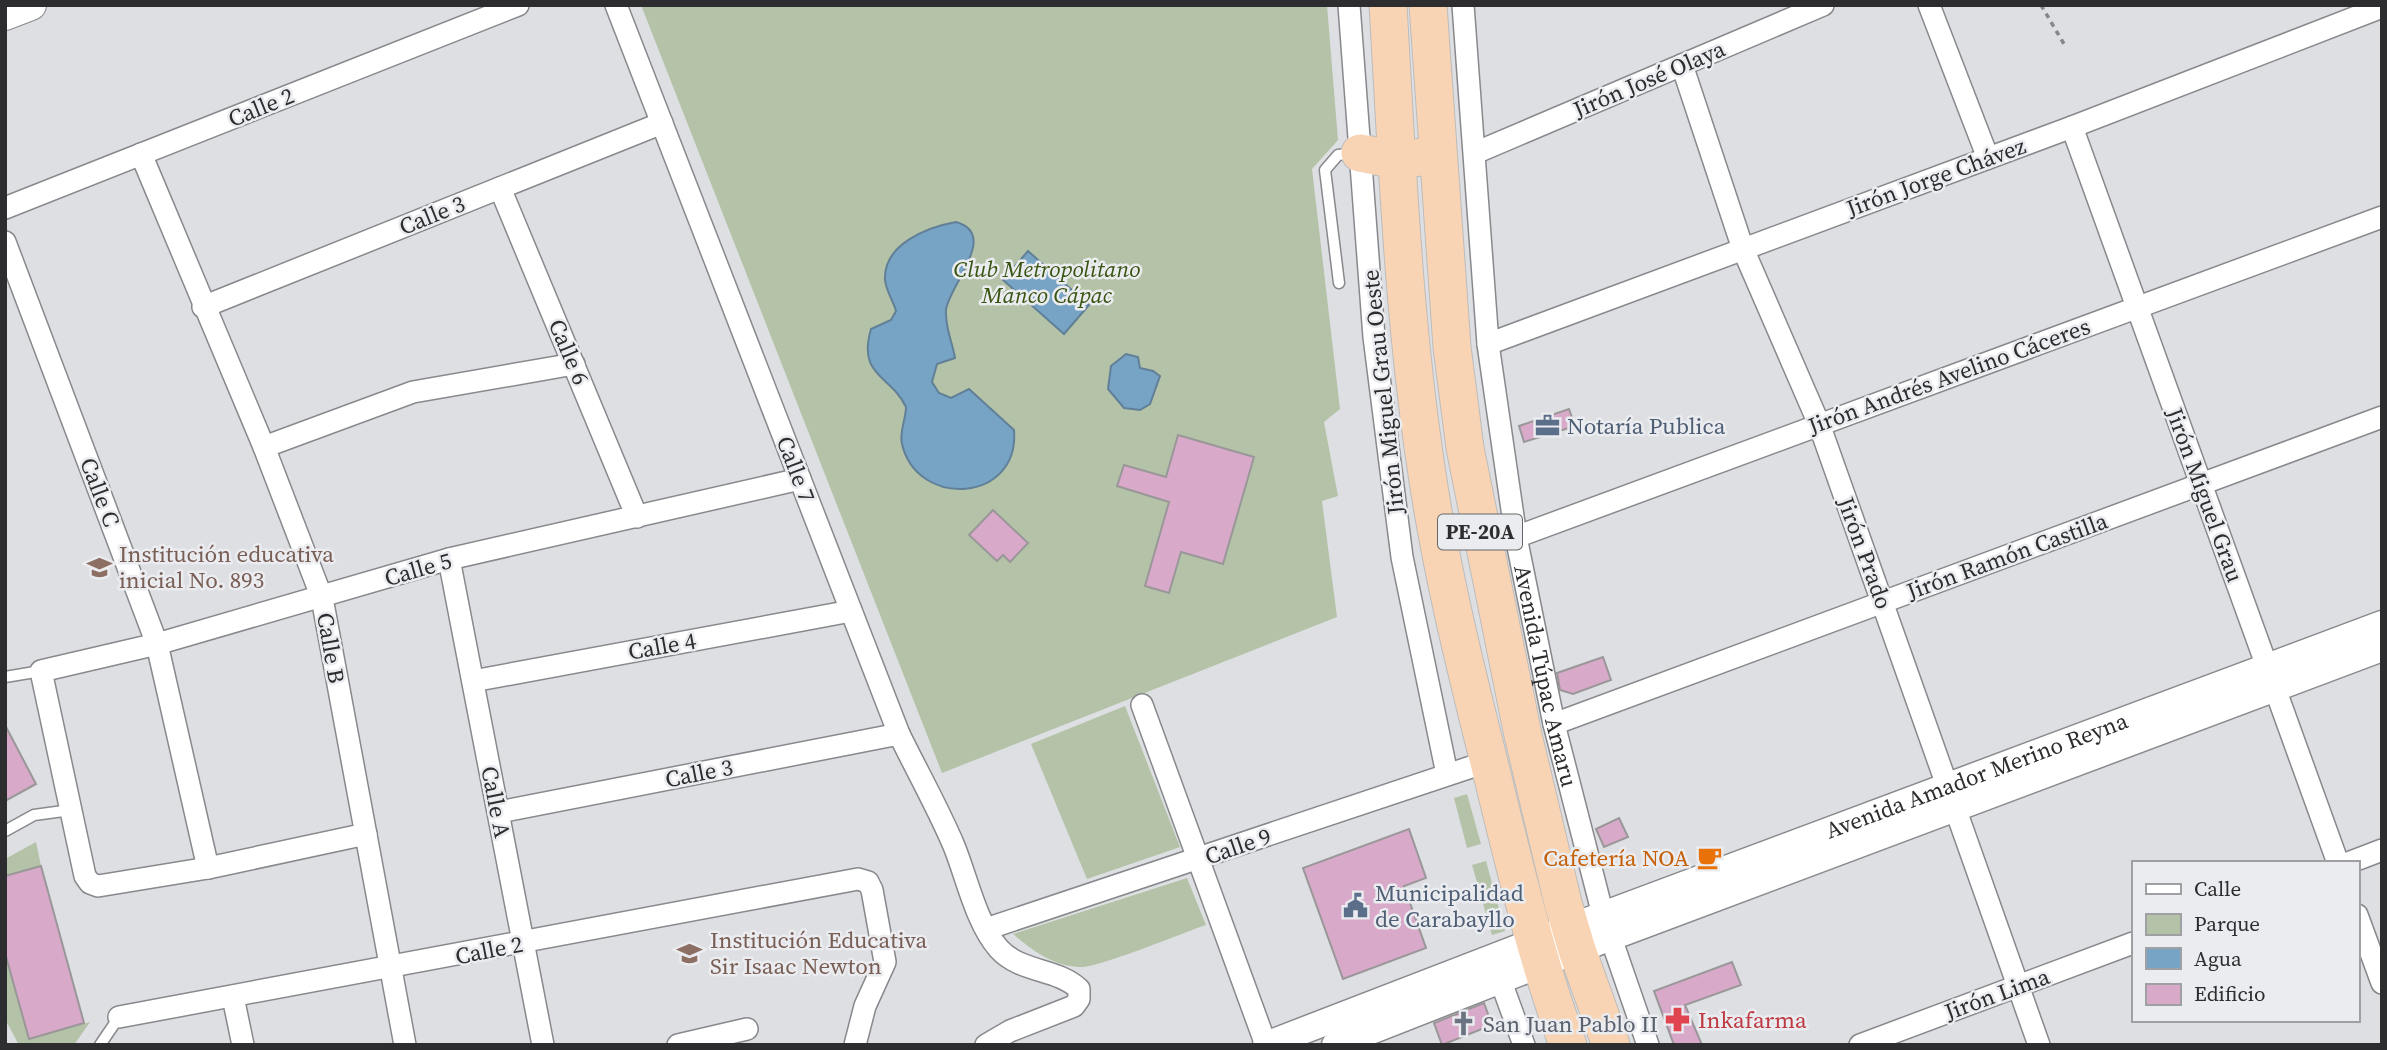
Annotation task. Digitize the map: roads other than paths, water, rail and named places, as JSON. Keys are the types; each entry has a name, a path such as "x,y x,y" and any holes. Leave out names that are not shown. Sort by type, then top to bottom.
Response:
{"highway":[{"name":"PE-20A","path":"1388,5 1405,297 1426,467 1454,613 1489,761 1537,953 1568,1045"},
{"name":"Avenida Túpac Amaru","path":"1428,5 1452,347 1465,448 1523,735 1590,932 1611,1045"},
{"path":"1360,153 1397,160 1438,155"}],"main road":[{"path":"5,15 31,5"}],"street":[{"name":"Calle 2","path":"5,208 518,5"},
{"name":"Calle 7","path":"616,5 899,734 952,843 986,929 998,948 1009,958 1029,968 1068,978 1079,989 1079,999 1073,1006 1010,1031 986,1045"},
{"name":"Jirón Miguel Grau Oeste","path":"1349,5 1374,337 1402,557 1447,774"},
{"name":"Avenida Túpac Amaru","path":"1463,5 1488,344 1516,537 1554,724 1590,932 1648,1045"},
{"name":"Jirón José Olaya","path":"1475,153 1823,5"},
{"path":"1929,5 1988,158"},
{"name":"Jirón Jorge Chávez","path":"1488,344 2071,127 2370,8"},
{"name":"Jirón Prado","path":"1682,65 1743,249 1819,424 2039,1045"},
{"name":"Calle 3","path":"203,307 662,123"},
{"name":"Jirón Miguel Grau","path":"2071,127 2337,861"},
{"name":"Calle B","path":"141,154 264,447 322,598 405,1045"},
{"name":"Calle 6","path":"500,188 637,517"},
{"name":"Jirón Andrés Avelino Cáceres","path":"1516,537 2382,217"},
{"name":"Calle C","path":"5,242 157,644 208,868"},
{"path":"264,447 413,392 574,364"},
{"name":"Jirón Ramón Castilla","path":"1554,724 2382,417"},
{"name":"Calle 5","path":"41,671 157,644 449,559 800,479"},
{"name":"Calle A","path":"449,559 543,1045"},
{"name":"Calle 4","path":"473,681 851,611"},
{"name":"Avenida Amador Merino Reyna","path":"1496,969 2271,678 2382,624"},
{"name":"Avenida Amador Merino Reyna","path":"2271,678 2382,648"},
{"path":"41,671 85,876 90,883 98,886 208,868 366,834"},
{"path":"1142,705 1266,1045 1496,969"},
{"name":"Calle 3","path":"499,813 899,734"},
{"name":"Calle 9","path":"986,929 1489,761"},
{"path":"2353,861 2382,850"},
{"name":"Calle 2","path":"119,1017 858,879 867,882 872,890 885,962 864,1006 855,1045"},
{"path":"2359,920 2382,983"},
{"name":"Jirón Lima","path":"1860,1045 2132,943"},
{"path":"1335,1045 1496,969"},
{"path":"1496,969 1524,1045"},
{"path":"233,997 243,1045"},
{"path":"678,1045 712,1041 747,1029"}],"lane":[{"path":"1339,283 1325,170 1338,155 1360,153"},
{"path":"5,664 7,677 41,671"},
{"path":"5,831 34,815 71,810"},
{"path":"100,1045 119,1017"}],"water":[{"path":"956,222 968,228 973,238 973,249 946,310 955,358 937,364 932,382 939,393 951,398 969,389 1014,430 1012,454 1001,472 985,484 966,489 946,487 927,480 911,465 901,439 906,407 900,396 878,374 868,357 871,329 891,320 896,311 885,280 886,267 891,256 909,239 933,228"},
{"path":"1028,251 1089,305 1064,334 1003,280"},
{"path":"1126,354 1138,357 1140,368 1160,376 1150,404 1140,410 1124,408 1108,389 1111,366"}],"place":[{"name":"Notaría Publica","path":"1547,426"},
{"name":"Institución educativa inicial No. 893","path":"99,567"},
{"name":"Cafetería NOA","path":"1709,858"},
{"name":"Municipalidad de Carabayllo","path":"1355,906"},
{"name":"Institución Educativa Sir Isaac Newton","path":"690,953"},
{"name":"Inkafarma","path":"1678,1020"},
{"name":"San Juan Pablo II","path":"1463,1024"}],"park label":[{"name":"Club Metropolitano Manco Cápac","path":"1047,282"}]}
